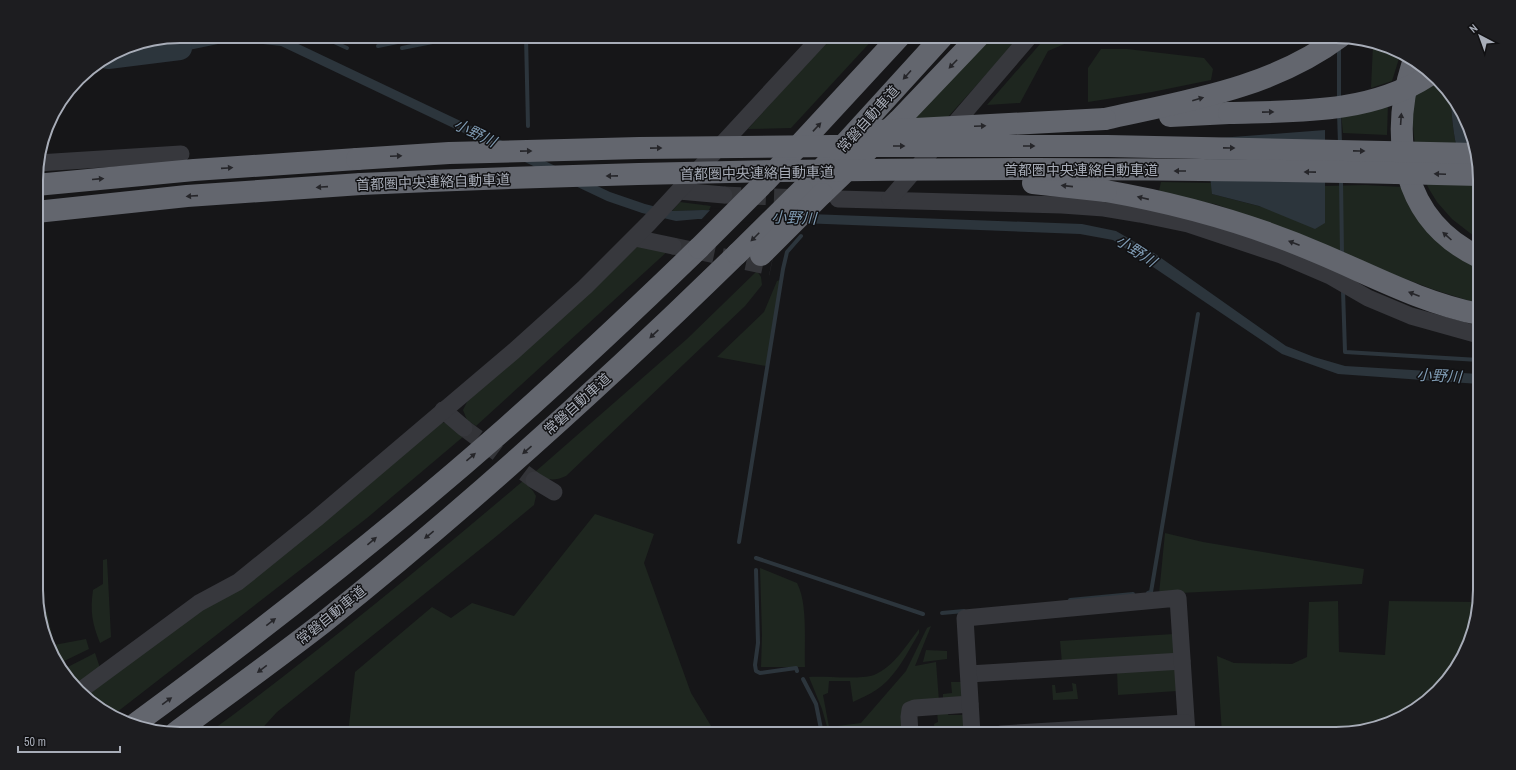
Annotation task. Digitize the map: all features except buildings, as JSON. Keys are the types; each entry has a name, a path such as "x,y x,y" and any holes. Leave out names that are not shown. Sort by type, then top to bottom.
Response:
{"highway":[{"path":"139,721 303,597 419,502 517,418 625,320 699,248 761,186 894,43"},
{"name":"常磐自動車道","path":"183,727 323,622 441,525 564,417 683,308 738,254 821,194 938,43"},
{"path":"683,308 761,255 821,194 899,120 972,43"},
{"path":"1105,119 1196,99 1256,81 1305,60 1331,43"},
{"path":"1412,66 1407,81 1400,121 1400,140 1406,172 1422,206 1432,220 1458,245 1473,254"},
{"path":"832,146 878,131 1105,119 1307,111 1336,108 1391,94 1426,77"},
{"name":"首都圏中央連絡自動車道","path":"43,184 194,170 449,153 639,148 1108,146 1470,154"},
{"name":"首都圏中央連絡自動車道","path":"43,211 187,196 361,184 501,179 833,171 977,170 1231,171 1473,175"},
{"path":"833,171 873,180 970,179 1047,184 1138,196 1203,212 1280,238 1321,253 1401,289 1473,312"}],"street":[{"path":"84,687 199,603 238,582 316,519 514,351 650,223 816,43"},
{"path":"890,199 1024,43"},
{"path":"44,163 181,154"},
{"path":"821,194 890,199 1104,208 1188,224 1282,255 1330,276 1368,298 1411,316 1473,333"},
{"path":"675,196 724,195"},
{"path":"635,238 673,246"},
{"path":"443,410 464,428"},
{"path":"534,480 554,492"},
{"path":"972,727 965,618 1178,598 1186,727"},
{"path":"969,674 1182,661"},
{"path":"910,727 910,710 915,708 970,704"}],"shaded area":[{"path":"825,43 870,43 791,128 748,129"},
{"path":"986,43 1015,43 947,118 912,120"},
{"path":"1041,43 1067,43 1048,51 1020,103 987,105"},
{"path":"1373,48 1399,58 1392,81 1371,88"},
{"path":"1101,49 1127,49 1204,58 1213,69 1211,80 1152,92 1088,102 1088,68"},
{"path":"1418,71 1439,90 1451,106 1456,146 1464,170 1473,183 1473,235 1452,219 1437,202 1417,165 1411,107"},
{"path":"1388,103 1387,135 1343,133 1341,113"},
{"path":"1161,182 1213,183 1212,194 1325,223 1325,186 1365,185 1402,187 1458,257 1473,265 1473,302 1432,289 1337,253 1315,240 1215,204 1158,195"},
{"path":"680,202 711,206 709,210 672,211"},
{"path":"639,243 669,250 476,426 467,420 463,410 468,400"},
{"path":"757,271 761,277 762,285 745,306 566,476 557,479 550,479 535,472 687,339"},
{"path":"782,279 766,366 717,357 764,312 777,281"},
{"path":"442,422 454,425 464,436 367,518 117,712 90,693"},
{"path":"523,481 536,496 534,505 277,712 263,727 217,727 288,673 446,546"},
{"path":"595,514 654,534 644,563 691,693 712,727 349,727 355,672 432,607 451,618 472,603 514,616"},
{"path":"1165,533 1203,542 1364,569 1362,584 1159,594"},
{"path":"107,559 111,637 100,643 92,617 92,597 93,590 103,584 103,560"},
{"path":"760,568 797,583 803,601 805,624 805,667 761,667 762,635"},
{"path":"1338,601 1339,652 1385,655 1389,601 1472,602 1466,634 1459,651 1450,666 1426,693 1397,713 1380,720 1345,727 1222,727 1217,656 1234,663 1292,664 1307,657 1309,602"},
{"path":"45,612 47,612 54,645"},
{"path":"931,626 915,666 936,662 939,701 904,704 906,727 829,727 861,723 906,671 927,628"},
{"path":"919,629 919,633 895,672 883,685 873,692 853,702 850,681 829,681 828,693 823,695 829,727 827,727 822,709 809,677 851,678 874,675 888,667 894,661"},
{"path":"1174,634 1175,655 1062,663 1060,641"},
{"path":"86,639 89,649 63,662 54,645"},
{"path":"926,650 947,651 947,659 923,662"},
{"path":"95,653 100,668 79,682 67,667"},
{"path":"1173,667 1177,671 1177,691 1118,695 1117,671"},
{"path":"951,682 962,682 964,695 959,699 943,700 943,694 952,693"},
{"path":"1072,683 1076,684 1078,699 1053,700 1052,685 1055,685 1056,693 1073,691"},
{"path":"948,711 948,715 966,715 966,727 934,727 934,724 938,722 937,712"}],"water":[{"path":"188,43 254,43 218,44 184,51 143,52"},
{"path":"254,43 296,43 610,192 645,204 672,211 703,210 1082,224 1116,231 1154,253 1286,346 1314,357 1345,366 1473,374 1473,384 1338,374 1282,354 1113,240 1080,234 698,219 676,221 642,213 607,201 281,46"},
{"path":"1451,106 1459,119 1466,136 1472,162 1473,183 1464,170 1456,146"},
{"path":"1325,130 1325,223 1315,229 1259,206 1212,194 1206,139"}],"pier":[{"path":"712,208 818,211 805,224 700,221"}],"waterway":[{"path":"336,43 347,48"},
{"path":"378,46 393,43"},
{"path":"402,48 427,43"},
{"path":"526,43 528,126"},
{"path":"1339,47 1339,100"},
{"name":"小野川","path":"124,55 180,48"},
{"path":"1339,113 1340,144"},
{"path":"1341,179 1342,256"},
{"path":"739,542 783,269 787,252 801,236"},
{"path":"1343,290 1345,352 1473,360"},
{"path":"1148,593 1151,592 1198,314"},
{"path":"756,558 923,614"},
{"path":"756,570 758,643 755,665 756,671 760,673 796,668 797,671"},
{"path":"1070,600 1133,594"},
{"path":"942,613 964,611"},
{"path":"803,679 816,704 821,727"}],"tunnel":[{"path":"724,195 802,198"},
{"path":"673,246 771,267"},
{"path":"464,428 534,480"}]}
